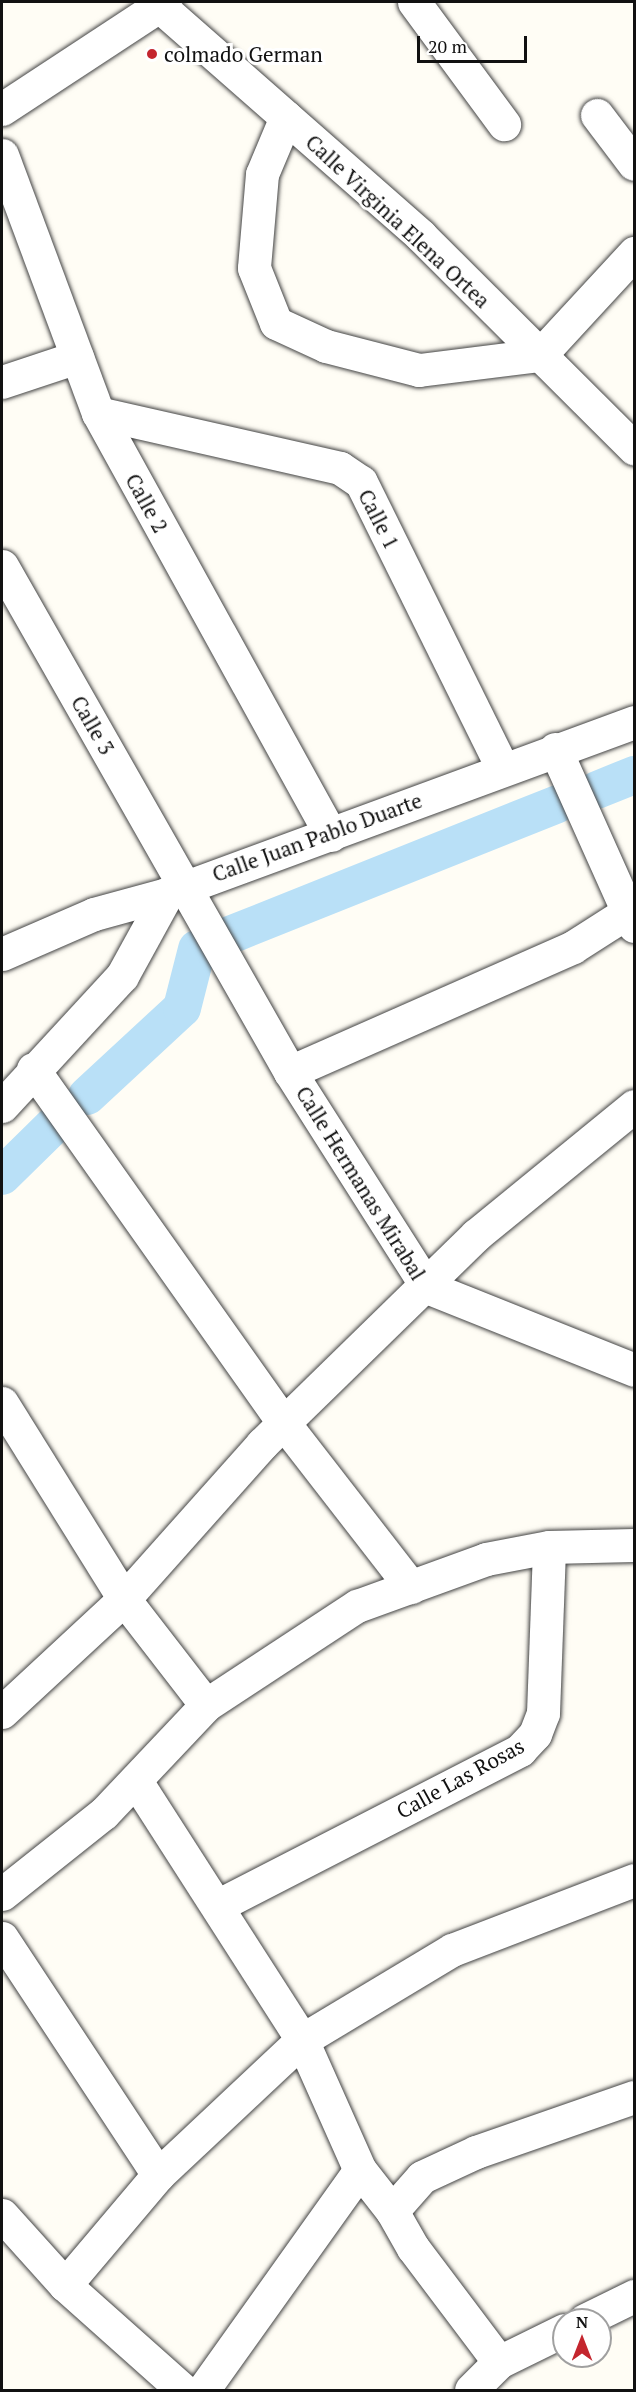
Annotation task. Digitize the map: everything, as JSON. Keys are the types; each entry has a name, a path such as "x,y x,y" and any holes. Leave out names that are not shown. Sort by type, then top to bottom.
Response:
{"street":[{"path":"414,2 504,124"},
{"path":"2,109 160,3"},
{"name":"Calle Virginia Elena Ortea","path":"160,3 421,236 634,448"},
{"path":"597,115 634,164"},
{"path":"286,117 262,174 255,224 254,268 276,323 326,346 419,370 540,355 634,254"},
{"name":"Calle 2","path":"2,155 98,413 331,835"},
{"path":"2,382 77,357"},
{"name":"Calle 1","path":"98,413 340,468 361,482 503,769"},
{"name":"Calle 3","path":"2,566 176,889"},
{"name":"Calle Juan Pablo Duarte","path":"7,943 176,889 331,835 555,749 634,722"},
{"path":"290,1072 573,947 631,915 555,749"},
{"path":"2,1106 33,1069 122,976 176,889"},
{"name":"Calle Hermanas Mirabal","path":"176,889 427,1287 634,1370"},
{"path":"33,1069 283,1422 411,1587"},
{"path":"6,1697 124,1599 283,1422 427,1287 476,1235 634,1106"},
{"path":"2,1402 124,1599 206,1706"},
{"path":"2,1894 136,1781 206,1706 357,1606 486,1559 549,1547 634,1545"},
{"name":"Calle Las Rosas","path":"217,1906 520,1750 535,1734 543,1713 549,1547"},
{"path":"136,1781 302,2040 360,2170 392,2211 413,2248 499,2362"},
{"path":"65,2286 158,2175 302,2040 452,1950 634,1880"},
{"path":"2,1938 158,2175"},
{"path":"392,2211 422,2177 476,2152 634,2097"},
{"path":"203,2391 360,2170"},
{"path":"2,2215 65,2286 183,2391"},
{"path":"610,2308 634,2296"},
{"path":"471,2391 499,2362 552,2336"}],"waterway":[{"path":"597,790 634,775"},
{"path":"230,935 557,804"},
{"path":"87,1096 182,1008 197,949"},
{"path":"2,1176 55,1124"}],"place":[{"name":"colmado German","path":"152,54"}]}
